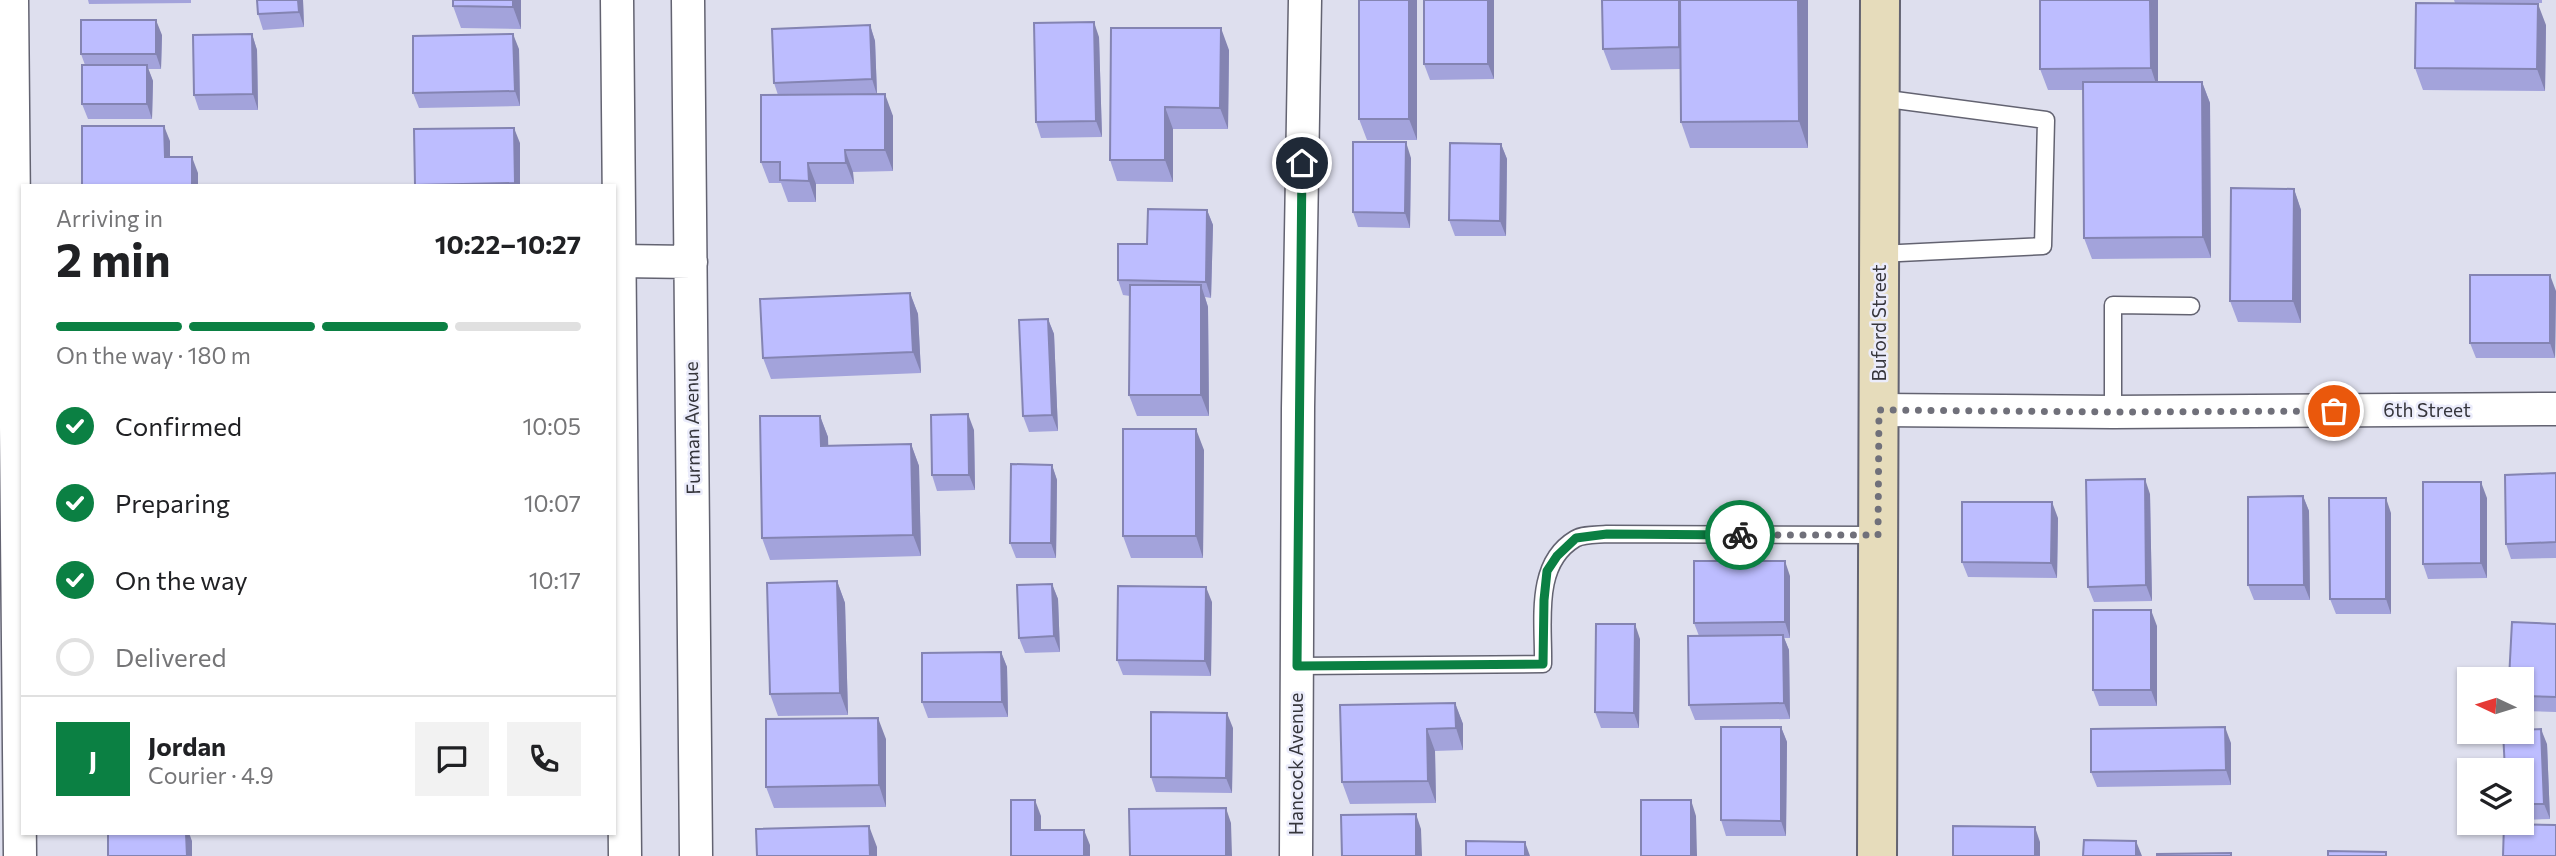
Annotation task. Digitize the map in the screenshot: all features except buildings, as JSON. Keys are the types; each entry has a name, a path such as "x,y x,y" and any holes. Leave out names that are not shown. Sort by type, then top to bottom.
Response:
{"street":[{"path":"12,0 6,164 9,689 20,856"},
{"path":"617,0 625,856"},
{"name":"Furman Avenue","path":"688,0 696,856"},
{"name":"Hancock Avenue","path":"1296,856 1298,408 1305,0"},
{"name":"Buford Street","path":"1877,856 1880,0"},
{"path":"620,261 691,262"},
{"name":"6th Street","path":"1879,410 2113,412 2556,409"}],"lane":[{"path":"1879,254 2043,246 2046,120 1880,98"},
{"path":"2113,412 2113,305 2191,306"},
{"path":"1297,666 1543,664 1547,571 1557,556 1576,538 1607,534 1878,535"}],"way so far":[{"path":"1740,535 1878,535 1879,410 2334,411"}],"route":[{"path":"1302,163 1297,666 1543,664 1547,571 1557,556 1576,538 1607,534 1740,535"}]}
